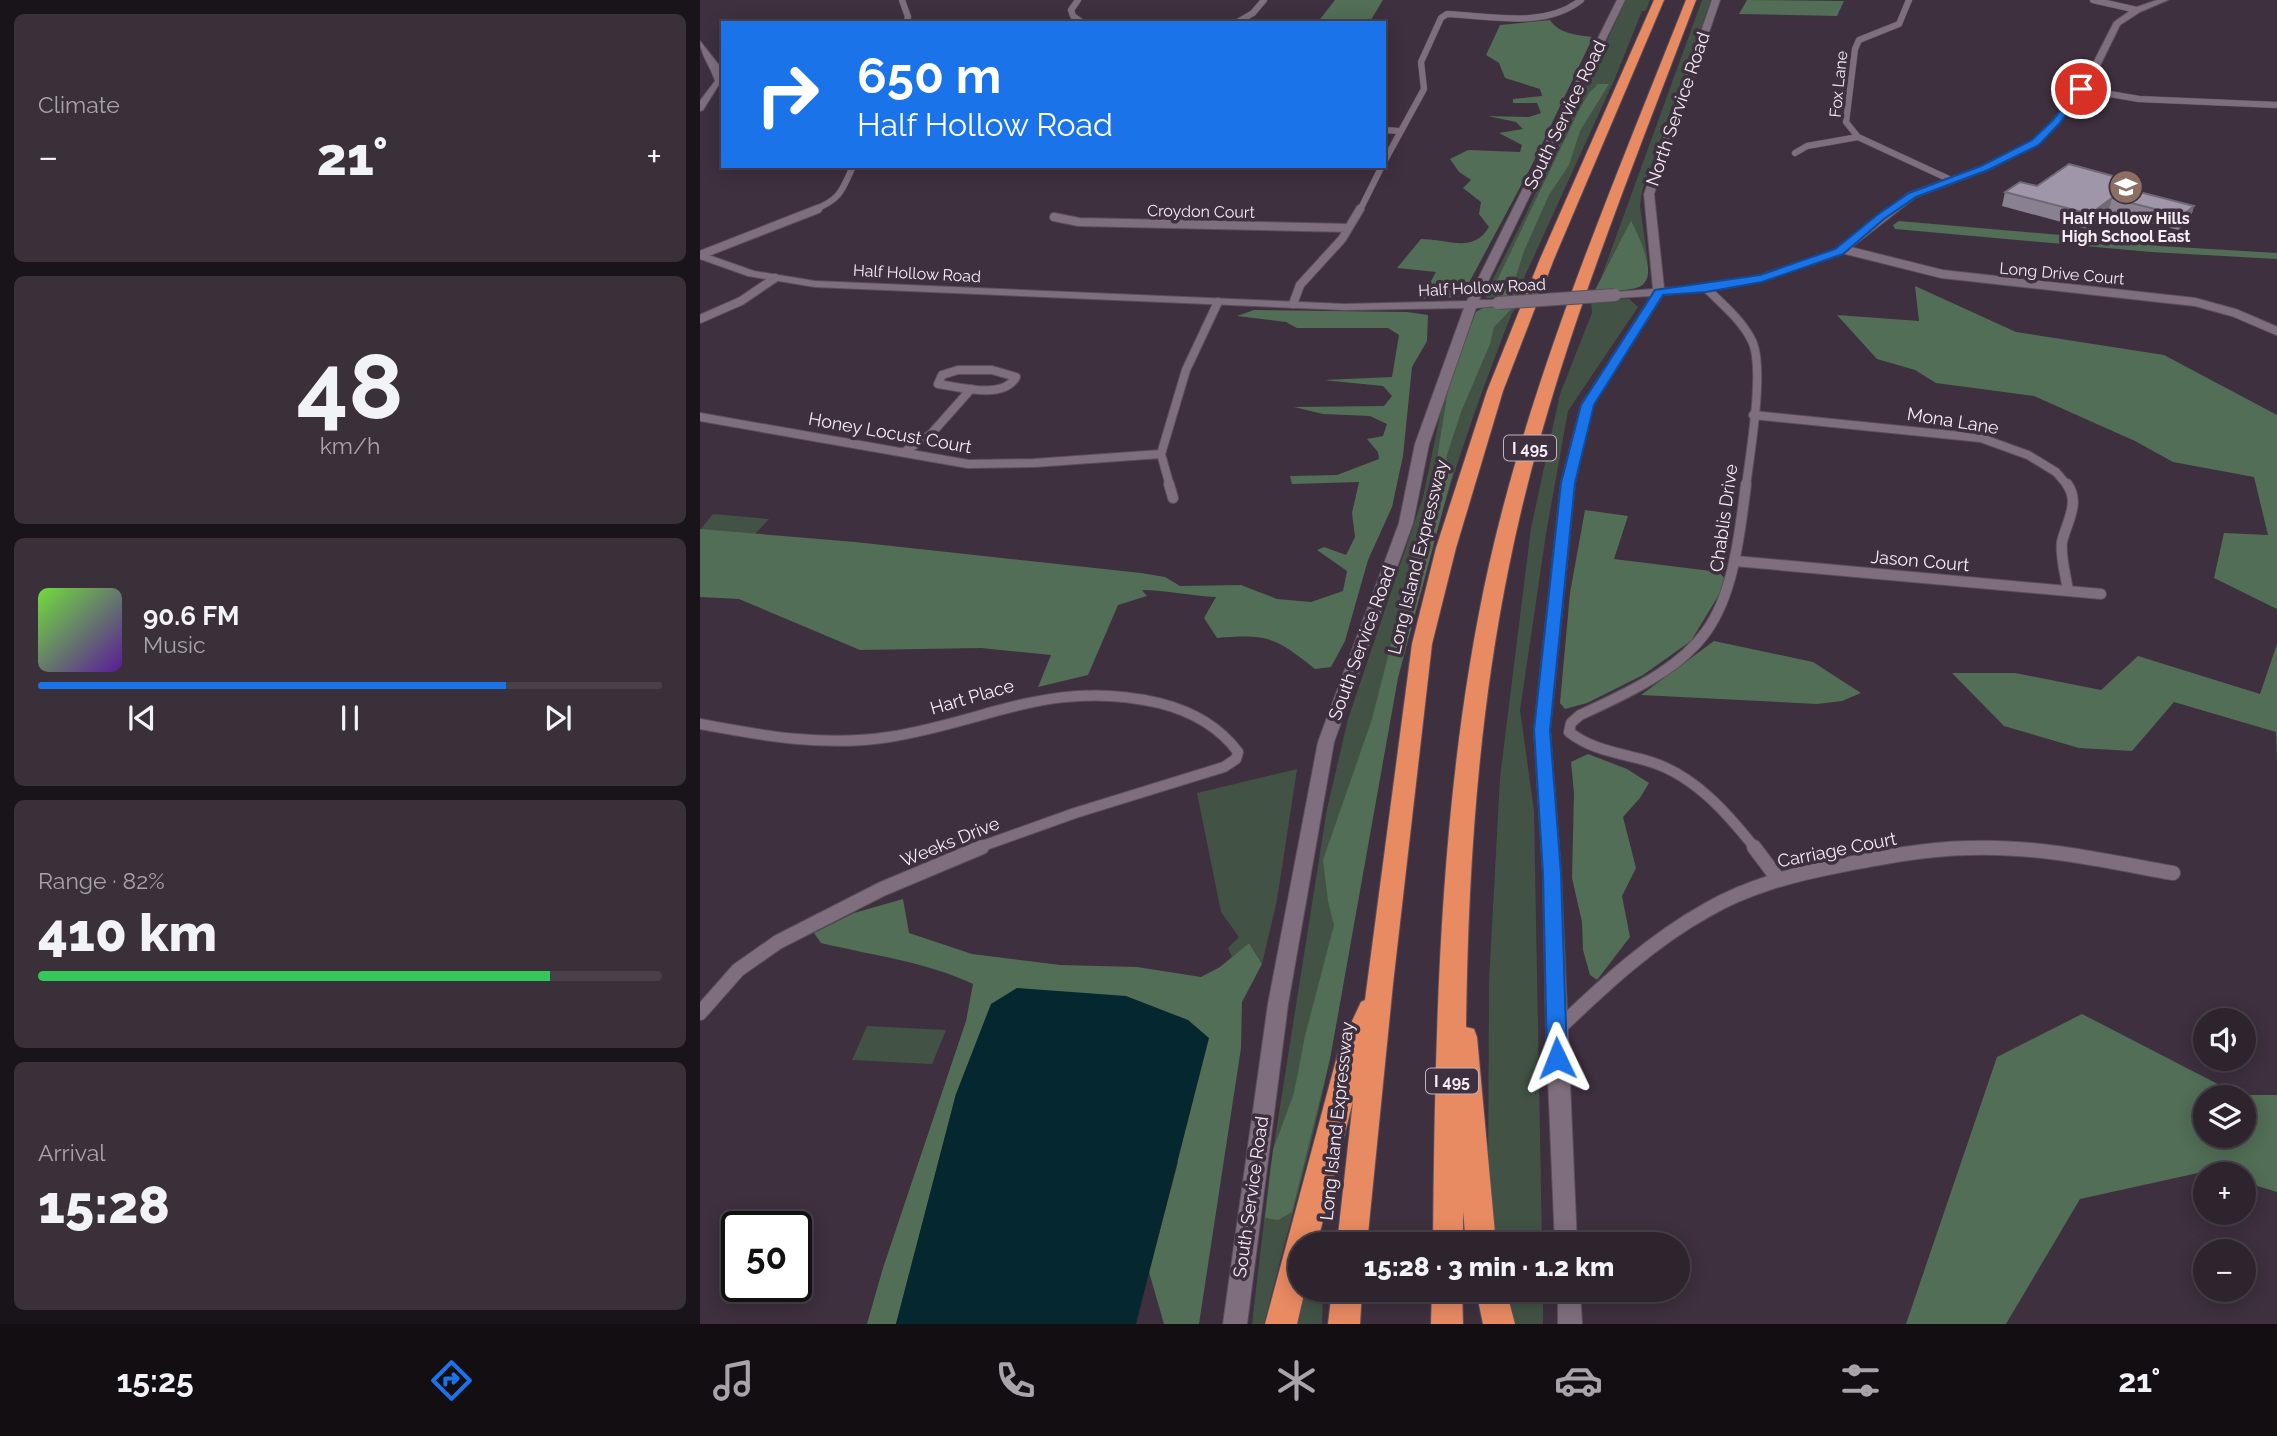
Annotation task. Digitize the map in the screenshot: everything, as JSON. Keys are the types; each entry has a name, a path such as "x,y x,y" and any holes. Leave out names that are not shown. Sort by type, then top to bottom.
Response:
{"highway":[{"name":"Long Island Expressway","path":"1353,1232 1380,984 1422,644 1446,548 1495,391 1522,317 1659,0"},
{"name":"I 495","path":"1448,1232 1455,917 1468,768 1483,648 1524,469 1569,321 1691,0"},
{"path":"1455,917 1480,1232"},
{"path":"1305,1232 1353,1049 1380,984"},
{"path":"1281,1324 1288,1297"},
{"path":"1344,1324 1346,1302"},
{"path":"1447,1302 1447,1324"},
{"path":"1494,1302 1499,1324"}],"main road":[{"name":"South Service Road","path":"1235,1324 1244,1238 1278,1004 1326,742 1406,523 1423,444 1471,305 1621,0"},
{"name":"North Service Road","path":"1659,292 1649,194 1716,0"},
{"name":"Half Hollow Road","path":"700,255 723,265 775,278 841,286 1357,307 1471,305 1706,288 1762,278 1842,249 1912,195 1985,168 2035,142 2056,122 2081,89 2100,59 2117,23 2137,10 2164,0"},
{"path":"700,44 715,65 721,81 700,108"},
{"path":"1657,273 1675,284 1706,288"},
{"path":"1565,1232 1552,874 1542,730 1568,483 1587,405 1659,292"},
{"path":"1569,1302 1570,1324"}],"street":[{"path":"902,0 908,17 907,21"},
{"path":"1078,0 1071,10 1081,21"},
{"path":"1239,21 1253,13 1264,0"},
{"path":"1386,158 1424,89 1421,62 1441,18 1447,14 1543,16 1571,8 1581,0"},
{"name":"Fox Lane","path":"1909,0 1899,24 1859,40 1854,49 1846,122 1858,137 1951,180"},
{"path":"2093,0 2137,10"},
{"path":"2081,89 2139,99 2277,105"},
{"path":"1386,130 1399,131"},
{"path":"1795,153 1807,146 1858,137"},
{"path":"700,255 830,204 841,194 852,168"},
{"path":"1293,304 1294,294 1311,269 1343,239 1381,168"},
{"name":"Croydon Court","path":"1054,217 1079,222 1348,228"},
{"name":"Long Drive Court","path":"1842,249 1941,274 2195,302 2235,313 2277,331"},
{"path":"700,319 741,301 775,278"},
{"name":"Chablis Drive","path":"1706,288 1754,344 1757,362 1753,415 1730,584 1720,610 1687,656 1665,671 1580,715 1571,723 1569,732 1579,742 1656,764 1694,786 1727,812 1778,879"},
{"path":"1173,498 1161,454 1186,370 1218,302"},
{"path":"904,452 931,434 971,389 1006,388 1014,383 1016,377 1004,371 956,370 945,373 940,378 939,384 946,387 971,389"},
{"name":"Mona Lane","path":"1753,415 1981,438 2028,455 2056,472 2070,488 2073,512 2062,543 2068,591"},
{"name":"Honey Locust Court","path":"700,416 968,464 995,465 1161,454"},
{"name":"Jason Court","path":"1735,561 2101,594"},
{"name":"Hart Place","path":"700,724 791,740 849,741 945,724 1028,700 1065,694 1104,693 1144,697 1200,718 1226,733 1238,752"},
{"name":"Weeks Drive","path":"700,1013 728,979 764,952 882,889 992,842 1077,812 1224,767 1236,759 1238,752"},
{"name":"Carriage Court","path":"1556,1031 1617,974 1663,937 1740,892 1778,879 1878,857 1955,849 2058,853 2173,873"}],"green space":[{"path":"1335,0 1383,0 1370,21 1319,21"},
{"path":"1626,0 1650,0 1646,11 1642,11 1616,76 1524,278 1522,297 1486,298 1485,295"},
{"path":"1702,0 1711,0 1642,191 1640,206 1648,262 1631,220 1601,278"},
{"path":"1747,0 1844,1 1837,16 1739,14"},
{"path":"1550,20 1563,31 1593,37 1531,167 1464,292 1458,297 1421,299 1436,272 1397,268 1421,239 1468,243 1483,235 1489,227 1479,214 1481,202 1463,188 1471,180 1459,172 1450,159 1468,150 1520,152 1522,145 1499,133 1523,129 1516,122 1488,116 1529,117 1541,113 1537,103 1513,103 1513,99 1542,96 1540,89 1505,78 1499,63 1486,55 1500,25"},
{"path":"1598,84 1609,84 1580,131 1569,165 1549,195 1524,251 1513,286 1522,297 1490,295 1578,112"},
{"path":"1631,220 1648,265 1645,282 1634,289 1594,292"},
{"path":"1899,221 2160,246 2277,253 2277,259 2151,252 1895,229 1893,225"},
{"path":"1915,286 2016,332 2164,355 2277,415 2277,609 2214,578 2224,533 2268,535 2254,477 2173,462 2135,441 2034,396 1936,383 1915,370 1877,359 1837,315 1919,321"},
{"path":"1629,299 1638,307 1568,411 1546,534 1520,710 1534,811 1542,1232 1489,1232 1489,982 1500,778 1531,528 1560,394 1592,313 1591,300"},
{"path":"1515,305 1494,327 1446,458 1453,472 1398,678 1330,1059 1292,1212 1278,1220 1265,1218 1273,1150 1294,1093 1305,1036 1334,925 1323,860 1372,719 1394,633 1417,568 1411,553 1431,496 1449,384 1476,312 1483,308"},
{"path":"1519,305 1512,313 1463,447 1409,630 1379,771 1323,1090 1264,1324 1252,1324 1270,1170 1327,809 1348,719 1423,497 1447,382 1476,312 1483,308"},
{"path":"1254,310 1407,312 1428,315 1427,341 1412,367 1403,456 1392,507 1368,560 1345,641 1331,667 1315,669 1290,650 1270,640 1248,637 1217,638 1204,618 1216,597 1142,590 1147,596 1118,605 1088,675 1038,687 1051,655 981,648 860,650 739,599 700,597 700,529 855,542 1141,573 1165,577 1180,586 1241,585 1277,599 1311,602 1343,591 1347,571 1317,550 1324,547 1346,555 1355,537 1352,513 1359,482 1292,484 1290,476 1337,475 1379,459 1378,452 1367,439 1383,436 1387,424 1370,416 1323,414 1294,407 1384,406 1392,396 1383,386 1323,380 1392,377 1399,335 1388,328 1297,328 1286,322 1237,316"},
{"path":"1585,510 1628,516 1614,559 1719,572 1725,579 1720,593 1691,641 1643,675 1587,703 1565,709 1560,703 1570,593"},
{"path":"713,514 769,519 754,535 700,530"},
{"path":"1714,641 1813,662 1861,693 1842,701 1817,704 1641,695"},
{"path":"2277,644 2277,761 2276,732 2174,702 2132,751 2079,748 2004,726 1952,673 2015,673 2101,690 2138,656 2260,694"},
{"path":"1588,754 1627,769 1649,783 1623,817 1636,868 1622,896 1630,937 1597,980 1590,975 1583,950 1582,922 1572,878 1574,793 1571,762"},
{"path":"1297,769 1277,900 1262,964 1249,943 1232,957 1228,948 1239,937 1221,912 1197,793"},
{"path":"903,899 909,933 972,954 1060,965 1137,967 1201,977 1220,967 1249,943 1262,964 1242,1002 1241,1048 1199,1324 1164,1324 1149,1272 1178,1162 956,1094 896,1324 867,1324 883,1268 966,1021 973,984 937,970 821,943 814,933 854,913"},
{"path":"2082,1014 2220,1085 2193,1085 2193,1148 2256,1148 2256,1095 2277,1095 2277,1192 2256,1186 2256,1162 2193,1162 2193,1174 2080,1199 2006,1324 1906,1324 1997,1057"},
{"path":"867,1026 946,1030 932,1064 852,1060"},
{"path":"1299,1302 1323,1302 1322,1324 1294,1324"},
{"path":"1503,1302 1543,1302 1543,1324 1508,1324"}],"water":[{"path":"1017,988 1126,996 1188,1020 1209,1038 1136,1324 896,1324 956,1094 991,1004"}],"building":[{"path":"2069,164 2128,180 2120,187 2194,206 2182,216 2112,198 2090,214 2005,192 2020,182 2037,186"}],"place":[{"name":"Half Hollow Hills High School East","path":"2126,187"}],"route":[{"path":"1557,1058 1552,874 1542,730 1568,483 1587,405 1659,292 1706,288 1762,278 1839,252 1912,195 1985,168 2035,142 2056,122 2081,89"}]}
